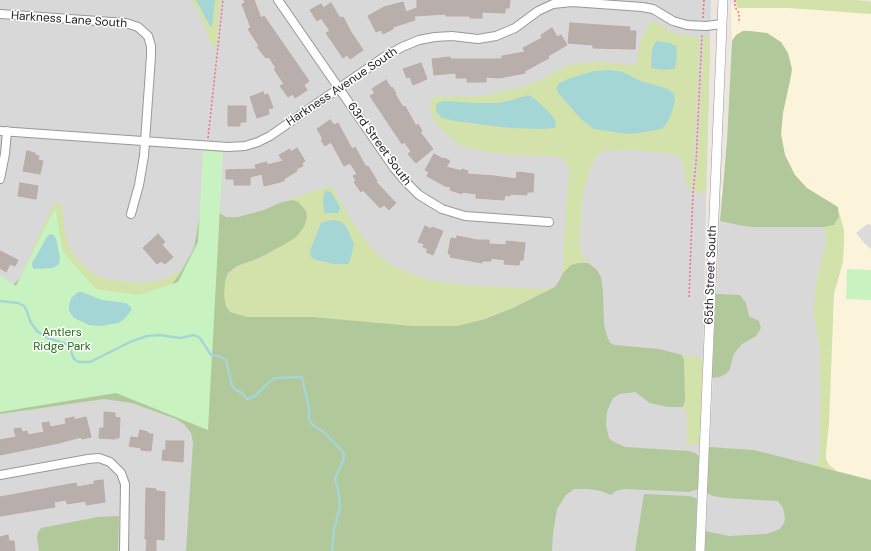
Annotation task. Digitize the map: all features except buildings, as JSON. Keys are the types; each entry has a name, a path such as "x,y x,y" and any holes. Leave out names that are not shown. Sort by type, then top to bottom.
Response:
{"street":[{"name":"63rd Street South","path":"278,0 401,178 414,190 425,199 442,208 465,216 549,222"},
{"name":"65th Street South","path":"700,551 723,0"},
{"name":"Harkness Avenue South","path":"3,131 228,147 250,145 270,136 391,53 415,41 444,36 478,38 496,36 518,26 545,6 557,3 572,2 642,7 653,10 687,25 706,26 722,24"},
{"name":"Harkness Lane South","path":"0,14 132,24 142,30 149,38 151,49 145,141 141,179 131,214"},
{"path":"0,179 5,154 3,131"},
{"path":"0,476 88,458 99,458 111,463 121,473 125,484 124,551"}],"path":[{"path":"208,139 223,0"},
{"path":"703,12 704,0"},
{"path":"735,0 735,7 739,13 738,23"},
{"path":"689,296 692,199 696,163 702,37"}],"shaded area":[{"path":"0,0 711,0 704,323 695,551 0,551"},
{"path":"731,4 871,12 871,505 819,501 833,222 721,197 727,140 732,38"},
{"path":"720,216 833,222 871,551 705,551"},
{"path":"867,224 871,225 871,249 856,233"}],"green space":[{"path":"190,0 221,0 216,49 210,43 198,11"},
{"path":"736,0 858,0 871,2 871,14 789,8 737,8"},
{"path":"652,20 672,32 700,38 691,192 687,187 683,163 676,155 635,150 603,151 597,156 589,172 583,193 579,244 583,257 590,264 582,262 571,265 561,277 569,174 568,166 565,161 556,156 512,155 487,152 466,147 454,141 437,125 431,114 431,99 435,97 481,96 522,87 539,81 566,66 577,63 599,62 635,65 637,62 641,38"},
{"path":"743,31 767,33 781,42 788,53 792,69 783,113 781,134 785,155 795,175 807,188 838,207 839,217 834,225 823,227 752,227 720,221 727,140 732,41 736,35"},
{"path":"704,34 709,37 710,49 706,193 694,192 697,168"},
{"name":"Antlers Ridge Park","path":"203,151 223,152 208,430 116,393 0,412 0,275 16,286 55,208 63,252 96,289 140,295 178,282 198,242"},
{"path":"325,187 330,187 335,191 351,220 373,250 389,263 408,273 428,280 454,284 537,289 555,287 499,314 467,324 451,327 400,326 327,318 247,317 230,312 225,304 223,293 228,273 237,266 259,258 285,244 298,235 306,224 295,200 279,203"},
{"path":"293,200 298,202 306,211 307,218 304,227 296,237 285,244 259,258 237,266 228,273 225,281 224,296 226,306 230,312 247,317 313,317 412,326 457,326 485,319 513,308 555,287 563,273 571,265 588,263 597,270 601,277 604,324 610,343 615,345 659,349 682,355 684,360 685,400 683,407 668,407 650,403 635,392 620,394 613,398 607,411 606,425 609,438 625,447 688,451 695,453 699,456 698,489 689,492 624,489 616,491 611,495 601,491 589,489 574,489 566,495 557,509 552,551 186,551 193,442 191,433 184,424 176,419 132,403 104,399 0,414 0,304 13,285 20,278 23,276 51,316 167,292 182,270 194,248 200,213 216,211 226,217 238,217 264,210 282,202"},
{"path":"60,203 62,207 65,233 69,246 78,260 96,275 111,280 142,283 162,280 182,270 160,300 20,278 51,209"},
{"path":"839,212 844,230 843,262 834,294 829,424 826,452 826,459 829,465 837,471 809,464 817,462 820,451 820,351 813,308 817,278 826,241 825,231 820,227 835,224 839,217"},
{"path":"847,269 871,270 871,300 846,299"},
{"path":"716,294 740,295 746,303 749,316 759,321 761,328 756,336 742,344 736,351 733,356 730,369 727,373 720,377 712,378"},
{"path":"681,355 703,358 700,443 687,446 687,415 686,410 682,408 684,407 685,396 684,360"},
{"path":"709,447 754,450 871,480 871,551 705,551 705,531 729,536 767,534 780,529 785,518 783,508 778,501 725,498 713,496 707,493"},
{"path":"644,494 690,496 697,499 695,551 635,551"},
{"path":"119,516 118,551 39,551 37,537 41,528 98,517"}],"water":[{"path":"196,0 215,0 212,27 210,26"},
{"path":"656,41 670,43 676,46 677,56 675,68 665,70 651,68 652,49"},
{"path":"612,70 623,72 641,81 668,89 673,93 675,100 672,112 667,123 661,129 627,134 594,129 582,120 558,93 558,84 568,79 594,71"},
{"path":"529,95 551,114 556,122 555,128 511,128 454,121 442,118 436,110 436,105 443,101 498,103"},
{"path":"326,190 331,192 339,205 340,209 338,213 324,213 323,199"},
{"path":"334,220 341,222 346,226 354,244 348,264 334,264 316,260 311,257 310,251 321,223"},
{"path":"50,234 56,238 60,258 59,264 53,268 34,269 32,263"},
{"path":"78,292 82,292 102,300 126,303 131,307 131,311 118,323 101,326 89,325 74,318 69,311 71,298"}],"waterway":[{"path":"0,301 18,303 24,306 31,323 38,332 48,338 69,346 74,359 79,362 90,362 130,342 147,336 159,335 180,338 194,335 200,338 211,355 219,356 226,360 232,386 241,392 247,399 255,396 275,378 302,377 309,408 309,420 313,425 325,433 344,453 343,461 335,478 340,507 334,529 332,551"}]}
